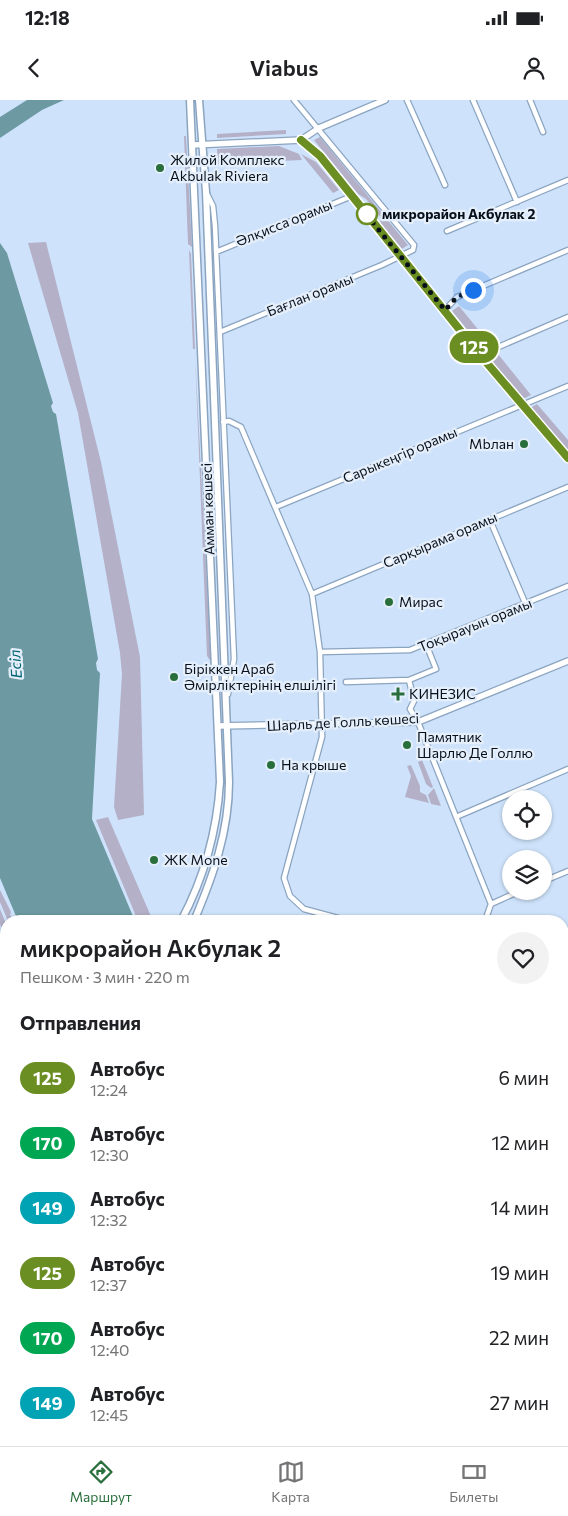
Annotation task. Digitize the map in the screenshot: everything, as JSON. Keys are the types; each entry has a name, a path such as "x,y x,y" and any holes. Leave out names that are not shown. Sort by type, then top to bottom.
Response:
{"main road":[{"name":"Амман көшесі","path":"185,915 204,869 218,814 220,782 190,100"},
{"name":"Амман көшесі","path":"196,915 214,870 226,827 229,782 206,192 199,100"}],"street":[{"path":"294,100 414,245 413,250 401,257"},
{"path":"193,145 301,140 319,128 385,100"},
{"path":"407,100 446,185"},
{"path":"473,100 517,202"},
{"path":"530,100 544,132"},
{"path":"301,140 320,156 480,355 568,458"},
{"path":"447,231 568,180"},
{"name":"Амман көшесі","path":"206,192 213,206 216,252 234,659 226,702"},
{"name":"Әлқисса орамы","path":"216,252 352,196"},
{"path":"445,310 457,297 568,250"},
{"name":"Бағлан орамы","path":"220,332 401,257"},
{"path":"480,355 568,317"},
{"name":"Сарыкеңгір орамы","path":"276,507 512,408 524,406 568,386"},
{"path":"223,422 229,421 241,427 312,594 320,652 323,725 284,878 290,896 304,910 325,915"},
{"name":"Сарқырама орамы","path":"312,594 568,487"},
{"path":"490,520 526,605"},
{"name":"Тоқырауын орамы","path":"320,652 410,650 526,605 568,586"},
{"path":"346,682 409,680 436,669 426,644"},
{"name":"Шарль де Голль көшесі","path":"218,726 418,722 568,662"},
{"path":"409,680 414,701 410,709 418,722 491,904 487,915"},
{"path":"456,816 568,769"},
{"path":"552,878 568,871"},
{"path":"491,904 502,899"}],"shaded area":[{"path":"286,130 286,134 217,138 217,134"},
{"path":"184,136 186,136 192,247 188,244"},
{"path":"320,137 408,245 402,249 380,223 381,218 366,199 358,194 314,140"},
{"path":"279,146 299,154 302,160 218,164 217,149"},
{"path":"301,154 316,162 339,190 333,193"},
{"path":"46,242 101,462 140,657 144,815 118,820 114,807 122,674 120,653 78,413 28,243"},
{"path":"189,250 191,254 195,349 193,349"},
{"path":"459,306 490,344 483,349 452,311"},
{"path":"195,354 211,662 207,656"},
{"path":"498,354 531,395 523,399 489,358"},
{"path":"537,404 568,440 568,454 530,408"},
{"path":"422,760 433,787 431,788 426,784 418,762"},
{"path":"411,765 420,786 420,792 426,795 429,803 405,797 411,776 407,766"},
{"path":"434,788 441,806 431,804 428,795"},
{"path":"108,817 150,915 136,915 96,820"},
{"path":"0,890 11,912 10,915 5,915 0,902"}],"water":[{"path":"27,100 64,100 42,110 0,138 0,117"},
{"name":"Есіл","path":"0,243 7,253 53,403 51,406 56,414 98,659 96,663 97,670 100,673 92,819 132,915 15,915 0,878"}],"bus line":[{"name":"125","path":"301,140 320,156 480,355 568,458"}],"place":[{"name":"Жилой Комплекс Akbulak Riviera","path":"160,168"},
{"name":"микрорайон Акбулак 2","path":"367,214"},
{"name":"Мbлан","path":"524,444"},
{"name":"Мирас","path":"389,602"},
{"name":"Біріккен Араб Әмірліктерінің елшілігі","path":"174,677"},
{"name":"КИНЕЗИС","path":"398,694"},
{"name":"Памятник Шарлю Де Голлю","path":"407,745"},
{"name":"На крыше","path":"271,765"},
{"name":"ЖК Mone","path":"154,860"}],"route":[{"path":"367,214 364,212 445,310 457,297 473,290"}]}
